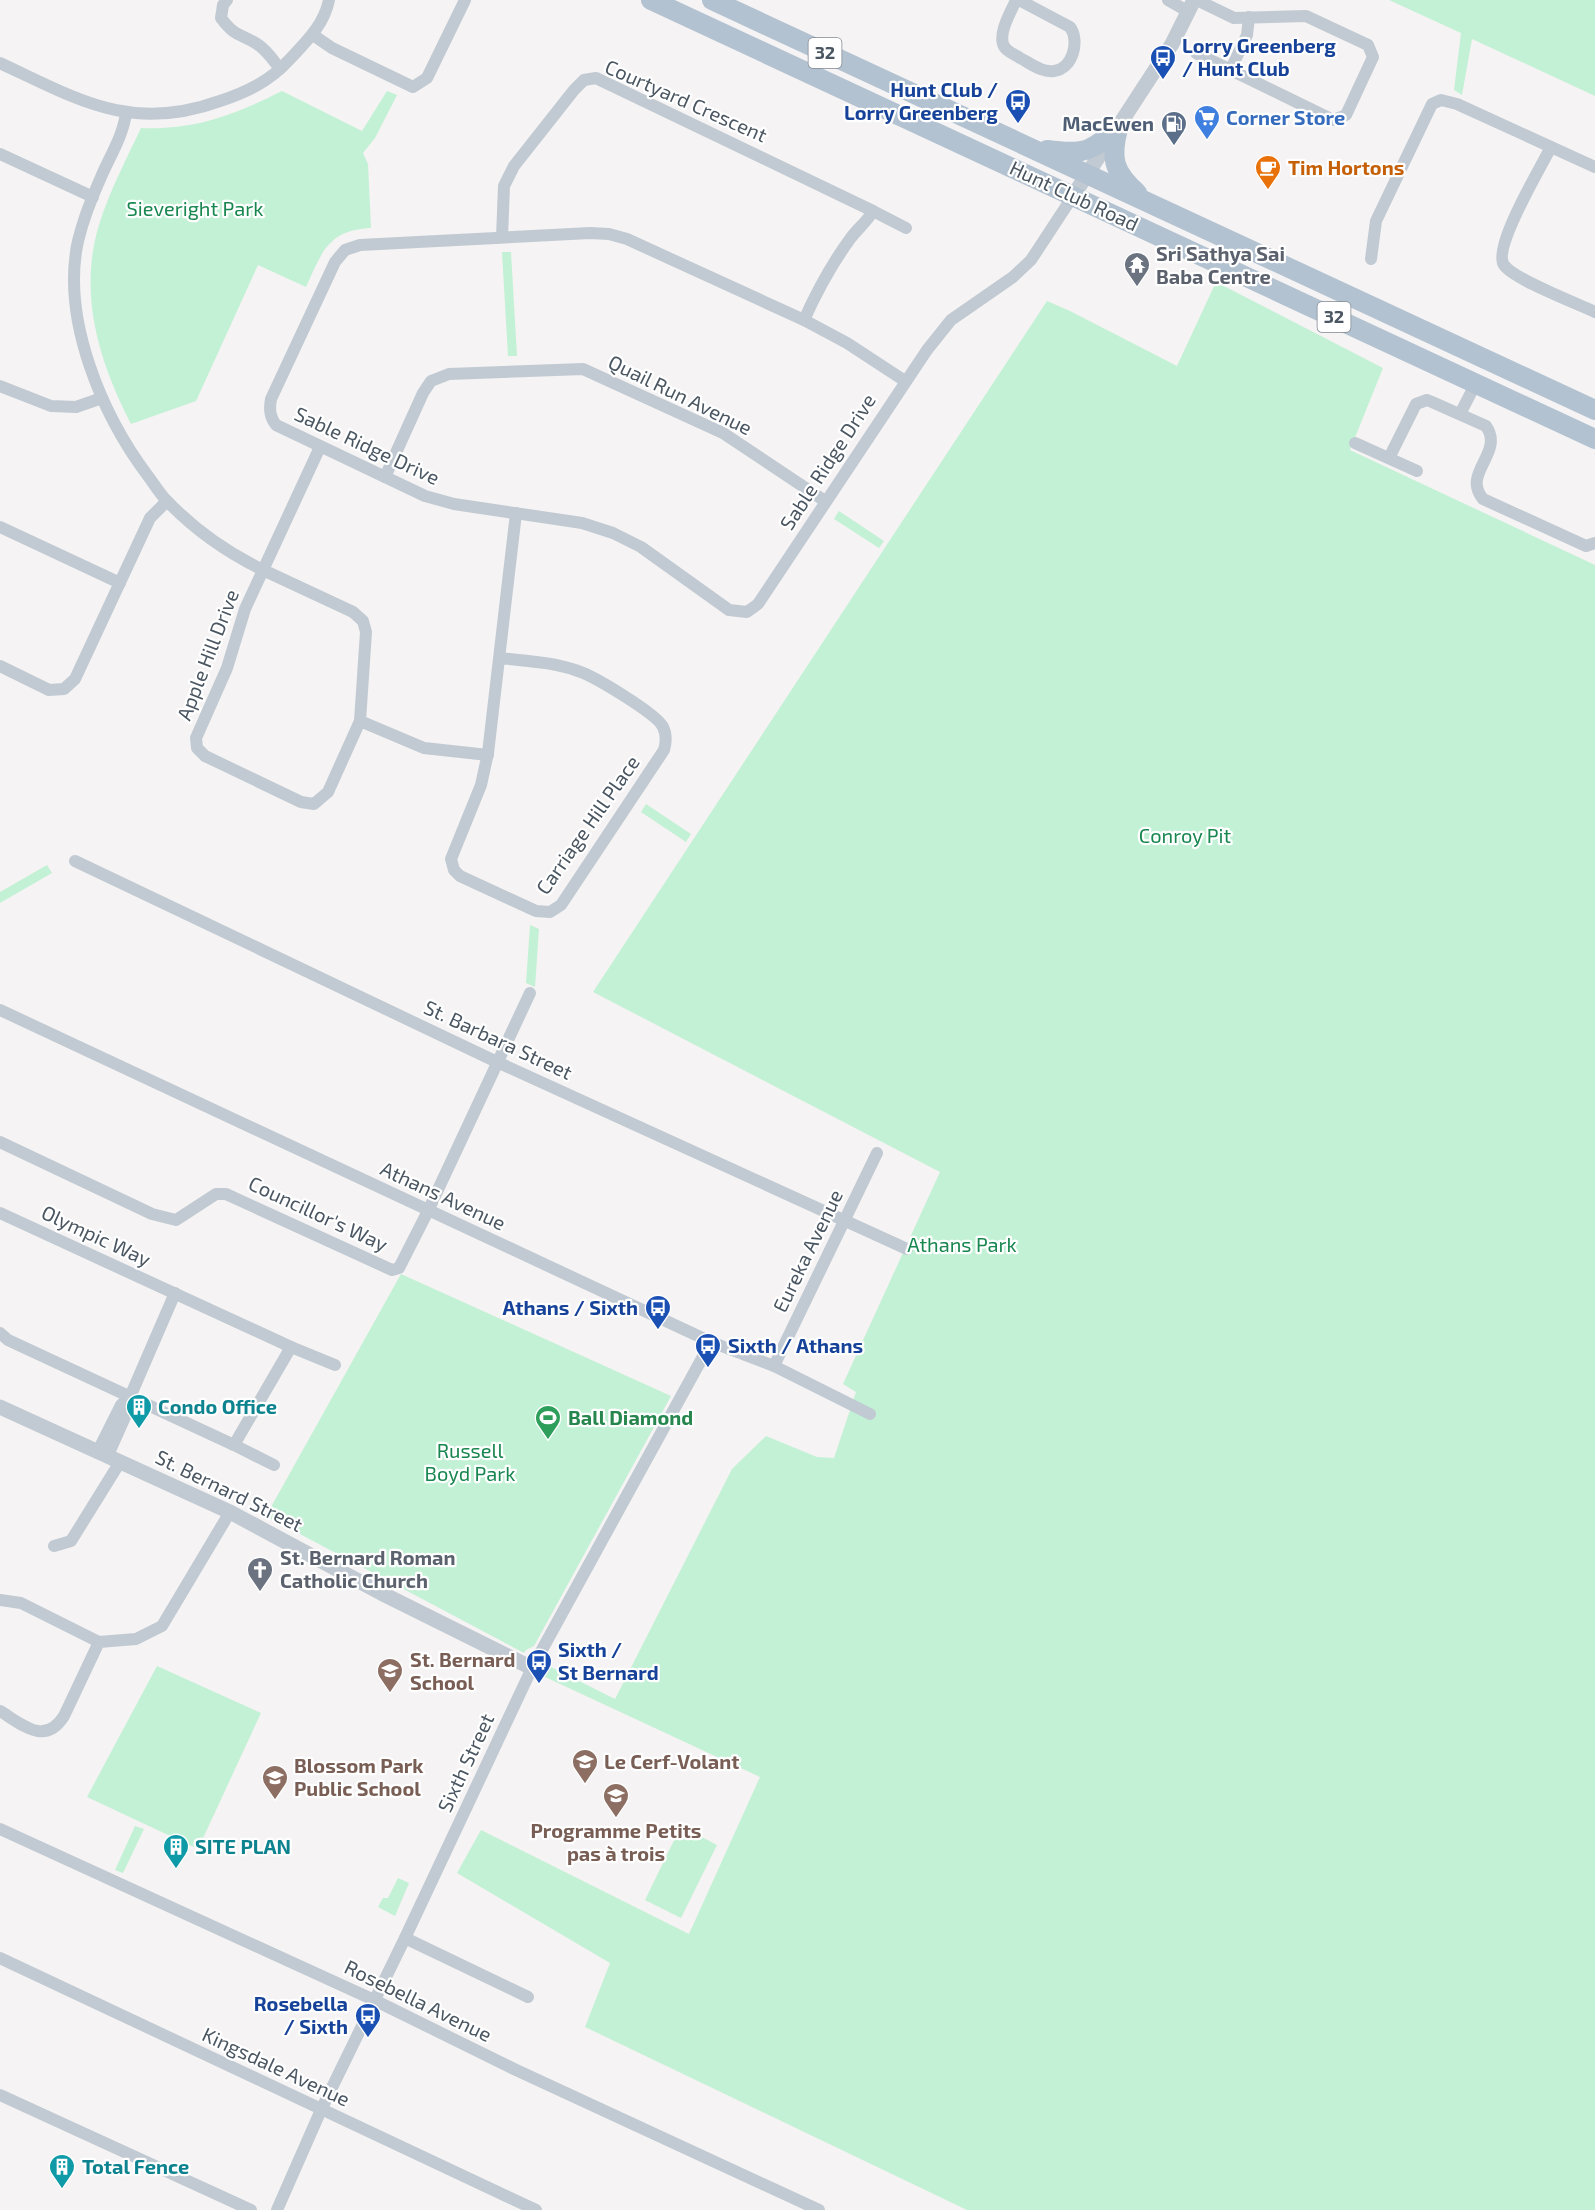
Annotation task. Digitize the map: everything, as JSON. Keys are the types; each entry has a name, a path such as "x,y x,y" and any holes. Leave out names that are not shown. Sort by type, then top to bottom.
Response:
{"main road":[{"name":"Hunt Club Road","path":"651,0 1595,439"},
{"name":"Hunt Club Road","path":"712,0 1595,410"},
{"path":"1028,146 1079,153 1097,146 1118,129"},
{"path":"1118,129 1113,151 1117,169 1126,183 1149,203"}],"street":[{"path":"227,0 223,5 221,18 231,31 256,43 267,52 280,69"},
{"path":"0,63 80,100 126,113 178,113 209,105 250,90 280,69 313,35 324,18 329,0"},
{"path":"313,35 332,48 412,87 427,78 465,0"},
{"path":"1017,0 1070,27 1076,44 1066,65 1060,69 1044,71 1006,50 1002,43 1002,34 1017,0"},
{"path":"1168,0 1193,4 1234,18 1306,16 1368,45 1373,57 1346,115 1333,120 1196,53"},
{"path":"1073,196 1172,44 1193,4"},
{"path":"1230,71 1247,34 1249,17"},
{"name":"Courtyard Crescent","path":"502,237 504,186 514,166 574,90 584,80 596,78 873,210 906,228"},
{"path":"1371,259 1376,221 1432,104 1441,100 1449,100 1595,167"},
{"name":"Apple Hill Drive","path":"126,113 123,130 93,197 78,243 75,278 77,314 84,347 102,398 134,458 167,501 203,534 249,563 353,612 363,621 366,632 360,721 328,792 314,804 301,802 205,756 197,748 196,738 227,668 245,609 263,570"},
{"path":"1551,147 1513,220 1501,255 1504,266 1528,282 1595,312"},
{"path":"0,154 93,197"},
{"name":"Sable Ridge Drive","path":"905,381 847,343 804,320 627,239 609,234 590,233 360,245 345,250 335,262 319,293 269,408 271,419 276,425 424,496 445,502 582,522 623,537 641,547 729,610 747,612 758,604 905,381 951,320 1013,277 1031,260 1073,196"},
{"path":"804,320 823,280 851,237 867,221 873,210"},
{"name":"Quail Run Avenue","path":"385,477 423,393 431,381 448,374 583,369 723,433 825,501"},
{"path":"1460,414 1476,383"},
{"path":"0,386 51,406 76,407 102,398"},
{"path":"1389,458 1413,408 1421,401 1432,402 1486,426 1491,434 1491,445 1475,483 1483,499 1586,546 1595,543"},
{"path":"1356,443 1417,471"},
{"path":"263,570 320,447"},
{"path":"0,666 50,690 64,689 75,680 150,518 167,501"},
{"name":"Carriage Hill Place","path":"500,658 552,664 593,678 657,719 663,727 666,742 664,750 561,905 550,912 543,913 460,876 452,866 453,851 481,785 488,755 516,513"},
{"path":"0,527 120,583"},
{"path":"360,721 424,748 488,755"},
{"name":"St. Barbara Street","path":"75,861 497,1062 907,1249"},
{"name":"Councillor's Way","path":"0,1142 152,1214 176,1220 216,1194 226,1194 392,1270 399,1268 429,1211 530,993"},
{"name":"Athans Avenue","path":"0,1010 711,1342 774,1366 870,1414"},
{"name":"Eureka Avenue","path":"774,1366 877,1153"},
{"name":"Olympic Way","path":"0,1217 335,1365"},
{"path":"54,1546 71,1541 109,1456 129,1408 130,1397 175,1293"},
{"path":"0,1333 8,1340 234,1444 274,1465"},
{"name":"Sixth Street","path":"277,2210 321,2110 532,1668 711,1342"},
{"path":"234,1444 291,1347"},
{"name":"St. Bernard Street","path":"0,1407 230,1512 390,1598 532,1668"},
{"path":"0,1600 21,1603 99,1642 136,1639 162,1626 230,1512"},
{"path":"0,1711 31,1730 42,1732 58,1726 99,1642"},
{"name":"Rosebella Avenue","path":"0,1829 374,2000 819,2210"},
{"path":"405,1938 528,1997"},
{"name":"Kingsdale Avenue","path":"0,1958 536,2210"},
{"path":"0,2095 251,2210"}],"green space":[{"path":"1389,0 1595,0 1595,96 1472,39 1462,95 1454,90 1461,33"},
{"name":"Sieveright Park","path":"282,91 362,131 387,91 397,95 375,138 363,153 368,164 371,228 345,233 328,245 306,287 258,265 196,401 131,424 101,352 91,302 93,251 103,213 118,176 141,128 197,124 231,114"},
{"path":"502,252 511,252 517,356 508,356"},
{"path":"1216,282 1383,368 1350,450 1595,565 1595,2210 967,2210 585,2027 610,1963 457,1873 481,1830 689,1934 760,1777 543,1676 549,1666 615,1699 732,1469 766,1436 817,1457 834,1458 856,1392 843,1384 940,1172 593,992 1047,301 1177,366"},
{"path":"839,511 884,541 879,548 834,519"},
{"path":"646,804 691,834 686,842 641,812"},
{"path":"47,865 52,873 0,903 0,892"},
{"path":"530,925 539,929 535,987 526,983"},
{"name":"Russell Boyd Park","path":"401,1274 671,1396 534,1646 524,1653 266,1516"},
{"path":"157,1666 261,1713 198,1849 87,1797"},
{"path":"135,1826 144,1829 123,1873 115,1870"},
{"path":"681,1826 717,1845 681,1918 645,1900"},
{"path":"398,1878 409,1883 395,1916 378,1907 383,1898 388,1898"}],"place":[{"name":"Lorry Greenberg / Hunt Club","path":"1163,81"},
{"name":"Hunt Club / Lorry Greenberg","path":"1018,125"},
{"name":"Corner Store","path":"1207,141"},
{"name":"MacEwen","path":"1174,147"},
{"name":"Tim Hortons","path":"1268,191"},
{"name":"Sri Sathya Sai Baba Centre","path":"1137,288"},
{"name":"Athans / Sixth","path":"658,1331"},
{"name":"Sixth / Athans","path":"708,1369"},
{"name":"Condo Office","path":"139,1430"},
{"name":"Ball Diamond","path":"548,1441"},
{"name":"St. Bernard Roman Catholic Church","path":"260,1593"},
{"name":"Sixth / St Bernard","path":"539,1685"},
{"name":"St. Bernard School","path":"390,1694"},
{"name":"Le Cerf-Volant","path":"585,1785"},
{"name":"Blossom Park Public School","path":"275,1801"},
{"name":"Programme Petits pas à trois","path":"616,1819"},
{"name":"SITE PLAN","path":"176,1870"},
{"name":"Rosebella / Sixth","path":"368,2039"},
{"name":"Total Fence","path":"62,2190"}],"park label":[{"name":"Conroy Pit","path":"1185,836"},
{"name":"Athans Park","path":"962,1245"}]}
